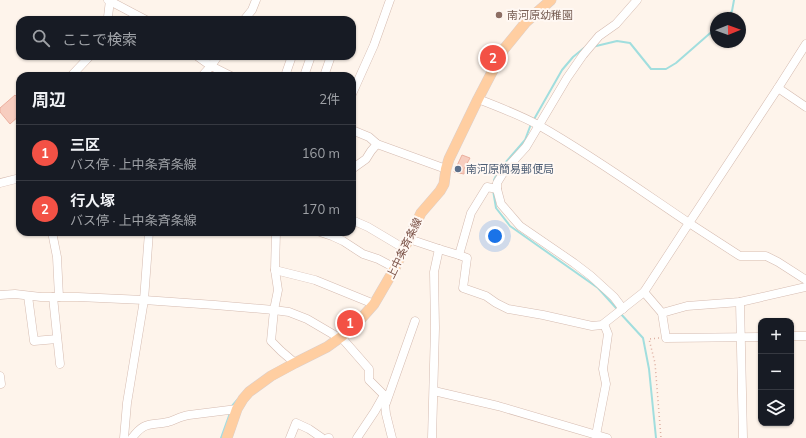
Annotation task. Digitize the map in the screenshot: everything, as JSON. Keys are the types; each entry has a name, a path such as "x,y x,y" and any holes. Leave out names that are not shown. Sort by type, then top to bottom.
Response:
{"main road":[{"name":"上中条斉条線","path":"227,438 237,409 243,399 250,392 295,363 327,347 342,337 374,304 405,249 421,213 444,184 449,159 504,49 513,36 526,22 550,0"}],"street":[{"path":"247,16 252,10 256,0"},
{"path":"356,85 374,45 390,0"},
{"path":"623,309 614,297 591,276 520,226 501,204 497,183 505,170 526,147 567,78 583,55 599,36 616,24 637,0"},
{"path":"108,16 109,1 138,16"},
{"path":"409,239 467,258 463,288 486,296 508,309 592,326 602,325 644,292 806,44"},
{"path":"75,72 86,60"},
{"path":"203,60 223,72"},
{"path":"206,72 215,60"},
{"path":"286,72 291,60"},
{"path":"305,72 310,60"},
{"path":"325,72 330,60"},
{"path":"778,88 806,107"},
{"path":"478,99 539,126 578,149 740,256 766,256 806,280"},
{"path":"356,132 369,137 377,144 446,169"},
{"path":"356,166 366,158 377,144"},
{"path":"0,183 16,179"},
{"path":"459,255 471,213 487,187 497,189"},
{"path":"356,222 368,227 405,249"},
{"path":"53,236 57,257 57,339 60,364"},
{"path":"124,438 127,403 144,300 150,236"},
{"path":"276,236 275,270 278,290 274,310 271,341 295,363"},
{"path":"331,236 364,254 378,259 395,268"},
{"path":"432,438 435,328 434,272 439,250"},
{"path":"275,270 315,280 374,304"},
{"path":"662,313 686,306 740,302 806,287"},
{"path":"644,292 662,313 666,338 758,337"},
{"path":"0,295 15,294 40,297 144,300 289,312 306,319 336,336 342,337 369,369 369,380 384,395 386,414 392,438"},
{"path":"28,296 34,341 57,339"},
{"path":"740,302 743,438"},
{"path":"385,406 415,321"},
{"path":"596,434 606,384 603,369 608,334 604,324"},
{"path":"794,336 806,336"},
{"path":"434,391 498,406 607,438"},
{"path":"357,438 384,395"},
{"path":"132,438 138,430 146,425 168,421 182,416 237,409"},
{"path":"290,438 296,423 309,428 322,438"}],"path":[{"path":"661,438 655,363 649,339 666,338"}],"building":[{"path":"15,95 16,96 16,119 10,124 0,112 0,108"},
{"path":"462,155 470,158 464,169 464,174 454,172"}],"waterway":[{"path":"731,12 734,0"},
{"path":"592,47 617,41 630,43 651,69 666,69 676,63 710,33"},
{"path":"533,121 562,70 573,57 584,48"},
{"path":"494,180 499,170 525,140 531,124"},
{"path":"493,190 496,208 510,226 598,288 617,309"},
{"path":"620,313 643,338 649,369 656,438"},
{"path":"232,406 238,399"},
{"path":"221,438 230,413"}],"place":[{"name":"南河原幼稚園","path":"499,15"},
{"name":"行人塚","path":"493,58"},
{"name":"南河原簡易郵便局","path":"458,169"},
{"name":"三区","path":"350,323"}]}
